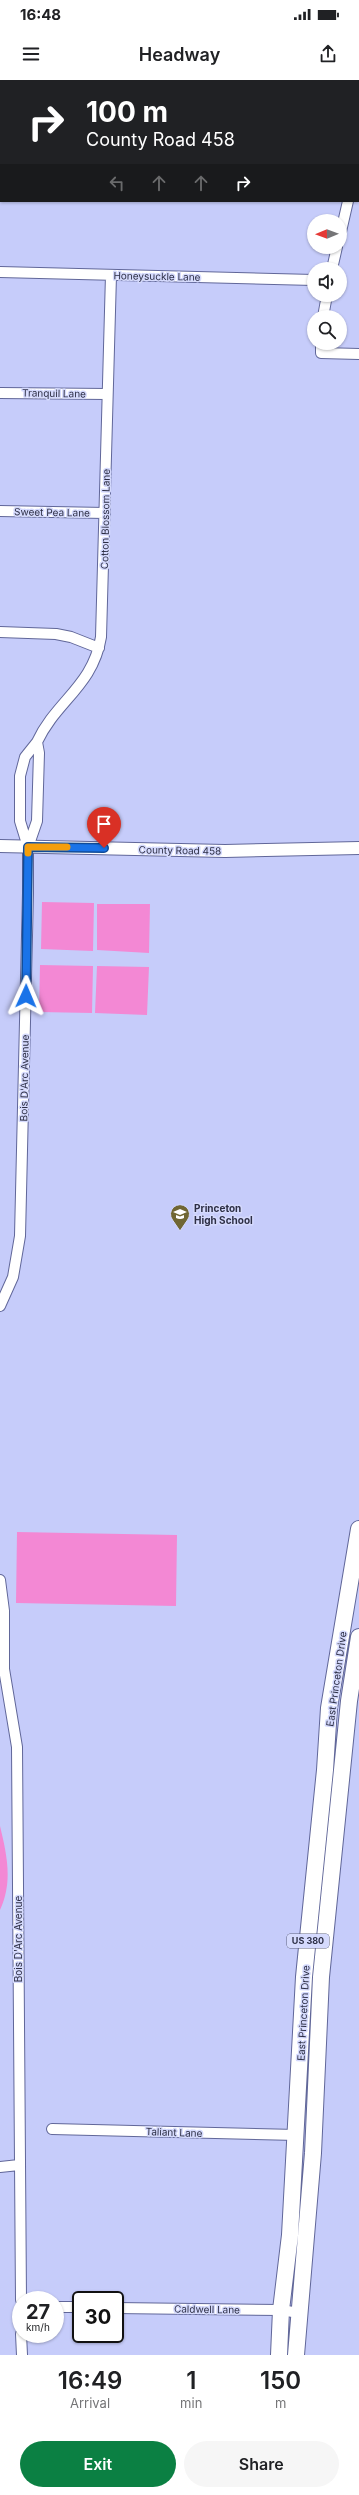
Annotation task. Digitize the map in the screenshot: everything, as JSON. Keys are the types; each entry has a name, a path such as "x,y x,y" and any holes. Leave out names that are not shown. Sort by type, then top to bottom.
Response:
{"highway":[{"name":"East Princeton Drive","path":"279,2355 281,2310 290,2235 297,2135 304,1978 325,1770 329,1708 357,1549 359,1529"},
{"name":"East Princeton Drive","path":"296,2355 308,2223 326,1929 349,1701 359,1638"},
{"path":"298,2109 315,2110"}],"street":[{"path":"345,214 348,202"},
{"name":"Honeysuckle Lane","path":"0,272 307,280"},
{"name":"Cotton Blossom Lane","path":"28,847 20,821 21,770 25,757 37,742 51,718 88,675 100,648 102,627 111,275"},
{"path":"334,350 359,354"},
{"name":"Tranquil Lane","path":"0,393 107,394"},
{"name":"Sweet Pea Lane","path":"0,511 105,513"},
{"path":"0,632 56,634 71,637 100,648"},
{"path":"28,847 37,821 37,742"},
{"name":"County Road 458","path":"0,846 225,851 359,848"},
{"name":"Bois D'Arc Avenue","path":"0,1306 13,1277 20,1236 28,847"},
{"name":"Bois D'Arc Avenue","path":"0,1580 4,1611 4,1670 17,1747 21,2291"},
{"name":"Taliant Lane","path":"52,2129 297,2135"},
{"path":"0,2167 19,2165"},
{"name":"Caldwell Lane","path":"124,2308 281,2310 299,2313"},
{"path":"21,2343 22,2355"}],"shaded area":[{"path":"42,902 94,903 93,951 41,949"},
{"path":"97,904 150,904 149,953 97,950"},
{"path":"40,965 93,966 92,1013 39,1012"},
{"path":"97,966 149,967 147,1015 95,1013"},
{"path":"17,1532 177,1535 176,1606 16,1603"},
{"path":"0,1826 7,1858 8,1879 4,1900 0,1910"}],"slow traffic":[{"path":"28,853 28,847 67,847"}],"place":[{"name":"Princeton High School","path":"180,1231"}],"route":[{"path":"26,996 28,847 104,848"}]}
